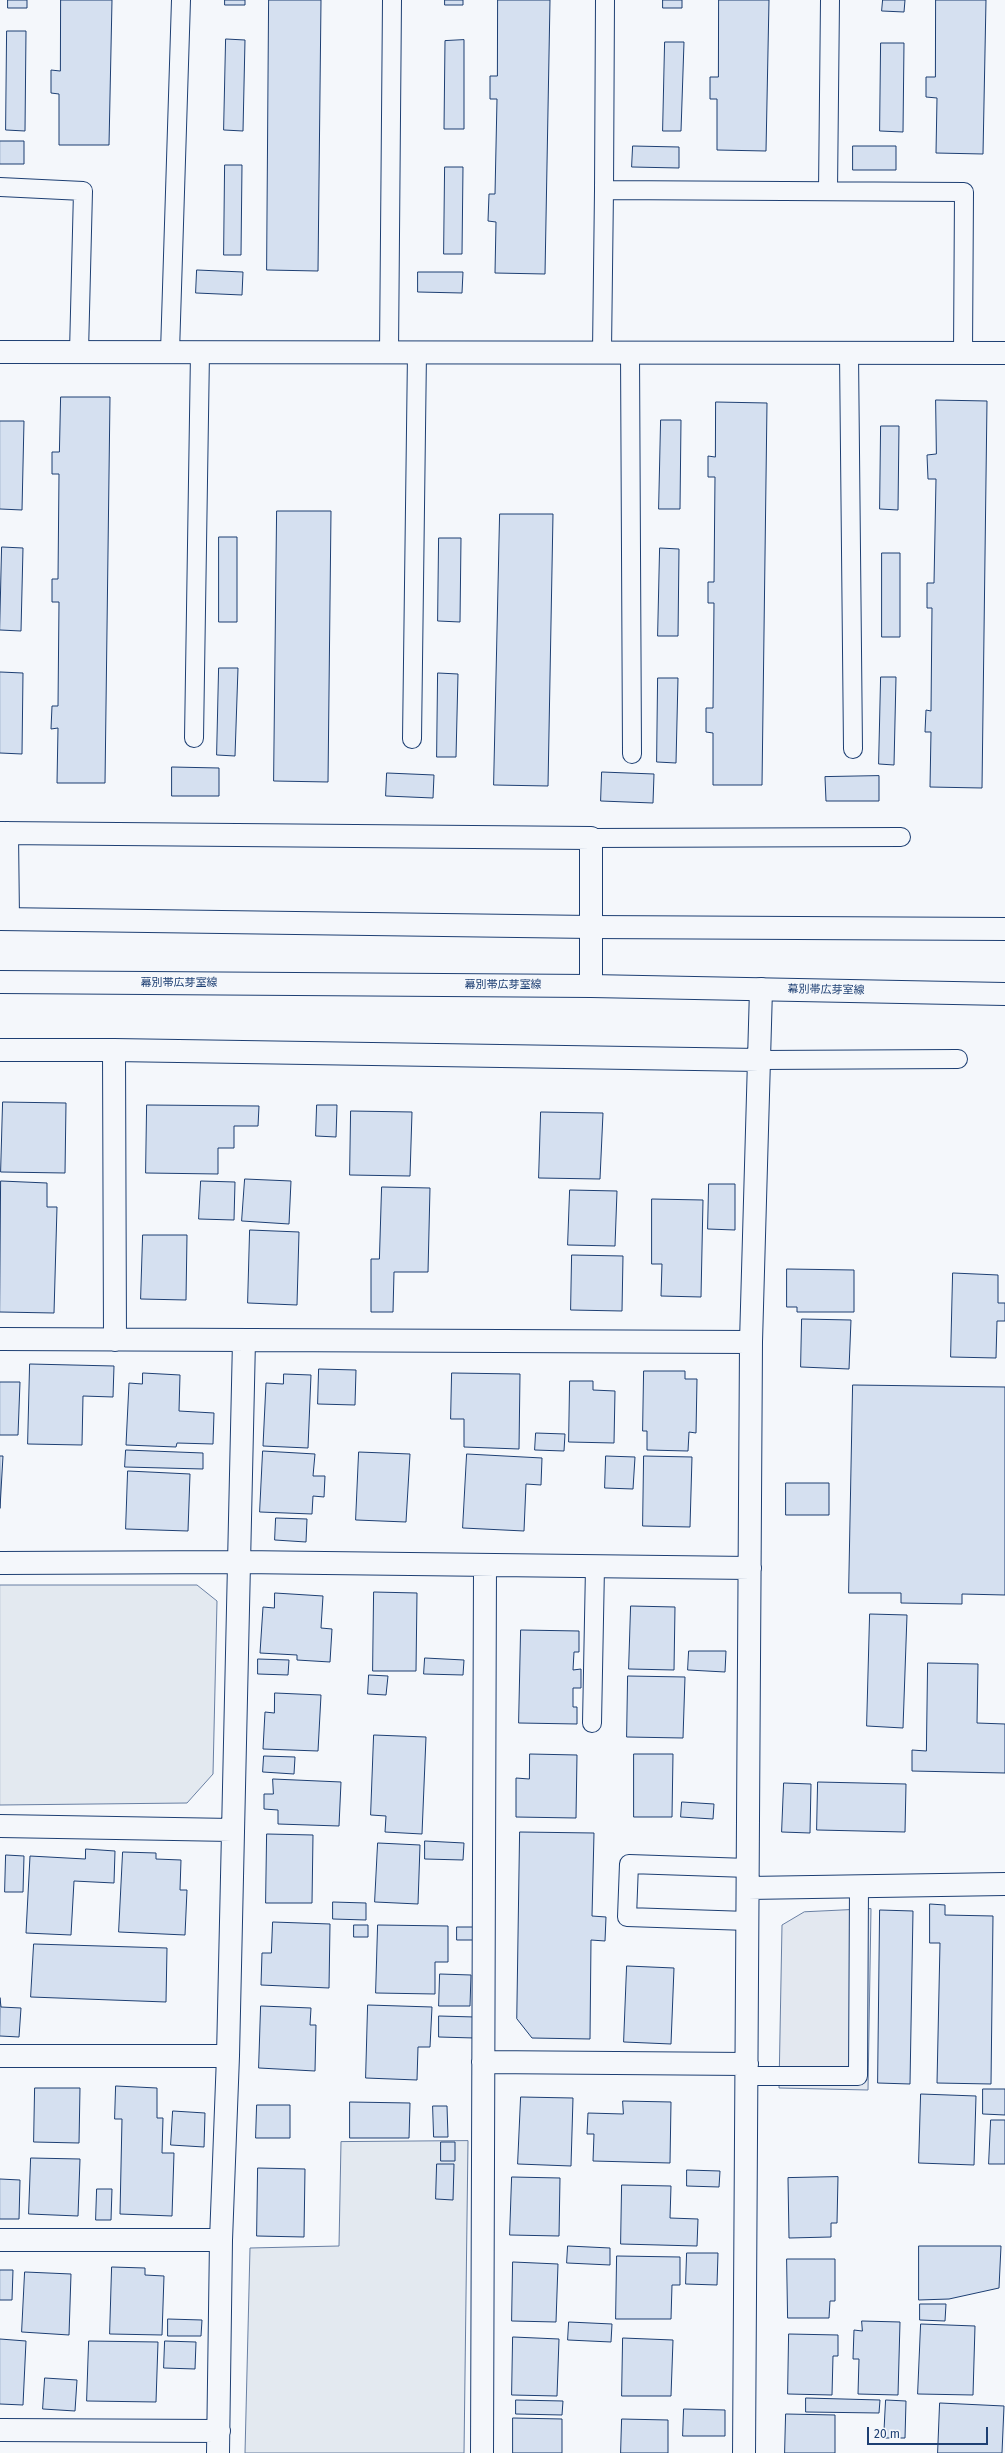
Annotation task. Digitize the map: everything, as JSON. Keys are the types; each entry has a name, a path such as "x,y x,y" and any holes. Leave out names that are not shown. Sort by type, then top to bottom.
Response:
{"street":[{"path":"0,352 1005,353"},
{"path":"591,986 591,927 591,838 4,833 4,919 591,927 1005,928"},
{"name":"幕別帯広芽室線","path":"0,982 761,988 1005,994"},
{"path":"744,2453 751,1342 761,988"},
{"path":"0,1050 114,1050 759,1060"},
{"path":"114,1050 115,1340"},
{"path":"0,1339 751,1342"},
{"path":"218,2453 221,2240 228,2056 244,1340"},
{"path":"0,1563 240,1562 750,1568"},
{"path":"482,2453 486,1566"},
{"path":"0,1826 232,1830"},
{"path":"748,1878 859,1886 1005,1884"},
{"path":"0,2056 228,2056"},
{"path":"483,2062 747,2070"},
{"path":"0,2240 221,2240"},
{"path":"0,2430 218,2431"}],"lane":[{"path":"170,352 181,0"},
{"path":"389,352 392,0"},
{"path":"602,352 605,0"},
{"path":"828,191 830,0"},
{"path":"0,187 84,191 79,352"},
{"path":"604,190 964,192 963,353"},
{"path":"194,738 200,352"},
{"path":"412,739 417,352"},
{"path":"630,352 632,754"},
{"path":"849,353 853,749"},
{"path":"591,838 902,837"},
{"path":"759,1060 958,1059"},
{"path":"592,1723 595,1567"},
{"path":"748,1878 629,1864 627,1917 748,1920"},
{"path":"747,2070 858,2076 859,1886"}],"shaded area":[{"path":"0,1585 197,1585 217,1601 213,1774 187,1803 0,1805"},
{"path":"871,1909 868,2090 779,2088 782,1925 804,1912"},
{"path":"468,2141 464,2453 245,2453 250,2248 339,2246 341,2142"}],"building":[{"path":"8,0 27,0 27,8 8,8"},
{"path":"61,0 112,0 109,145 59,145 59,94 51,93 51,70 60,71"},
{"path":"225,0 245,0 245,5 225,5"},
{"path":"269,0 321,0 318,271 267,270"},
{"path":"445,0 463,0 463,5 445,5"},
{"path":"498,0 550,0 545,274 495,273 496,222 488,221 489,194 495,194 497,99 490,99 490,76 497,76"},
{"path":"663,0 682,0 682,8 663,8"},
{"path":"719,0 769,0 766,151 717,150 717,99 710,99 710,77 718,77"},
{"path":"883,0 905,0 904,12 882,11"},
{"path":"936,0 986,0 983,154 936,153 937,98 926,97 926,77 935,77"},
{"path":"7,31 26,31 25,131 6,130"},
{"path":"226,39 245,40 243,131 224,130"},
{"path":"464,40 464,129 444,129 445,41"},
{"path":"665,42 684,42 681,131 663,131"},
{"path":"881,43 904,43 903,132 880,131"},
{"path":"0,141 24,141 24,164 0,164"},
{"path":"633,146 679,147 679,168 632,167"},
{"path":"853,146 896,146 896,170 853,170"},
{"path":"225,165 242,165 241,255 224,255"},
{"path":"445,167 463,167 462,254 444,254"},
{"path":"197,270 243,272 242,295 196,293"},
{"path":"418,272 463,272 462,293 418,292"},
{"path":"61,397 110,397 105,783 57,783 58,728 51,729 52,706 58,706 59,602 52,602 52,579 58,579 59,474 52,474 52,452 59,452"},
{"path":"936,400 987,401 982,788 930,787 931,732 925,732 926,710 931,711 932,608 927,608 927,583 934,583 936,479 928,479 927,455 936,454"},
{"path":"716,402 767,403 762,785 713,785 713,733 706,732 706,708 713,708 714,603 708,603 708,582 714,582 715,477 708,477 708,456 715,457"},
{"path":"661,420 681,420 680,509 659,509"},
{"path":"0,421 24,421 22,510 0,509"},
{"path":"881,426 899,426 898,510 880,509"},
{"path":"277,511 331,511 328,782 274,781"},
{"path":"500,514 553,514 548,786 494,785"},
{"path":"219,537 237,537 237,622 219,622"},
{"path":"439,538 461,538 460,622 438,621"},
{"path":"2,547 23,548 21,631 0,630"},
{"path":"660,548 679,549 678,636 658,636"},
{"path":"882,553 900,553 900,637 882,637"},
{"path":"219,668 238,668 235,756 217,755"},
{"path":"0,672 23,673 22,754 0,753"},
{"path":"438,673 458,674 456,757 437,757"},
{"path":"881,677 896,677 894,765 879,764"},
{"path":"658,678 678,678 676,763 657,762"},
{"path":"172,767 219,768 219,796 172,796"},
{"path":"602,772 654,774 653,803 601,801"},
{"path":"387,773 434,775 433,798 386,796"},
{"path":"879,776 879,801 826,801 825,777"},
{"path":"3,1102 66,1103 65,1173 1,1172"},
{"path":"147,1105 259,1106 258,1126 234,1126 234,1148 218,1148 218,1174 146,1173"},
{"path":"317,1105 337,1105 336,1137 316,1136"},
{"path":"351,1111 412,1112 410,1176 350,1175"},
{"path":"541,1112 603,1113 600,1179 539,1178"},
{"path":"245,1179 291,1181 289,1224 242,1221"},
{"path":"1,1181 47,1183 47,1207 57,1207 54,1313 0,1312"},
{"path":"201,1181 235,1182 234,1220 199,1219"},
{"path":"709,1184 735,1184 735,1230 708,1229"},
{"path":"382,1187 430,1188 428,1272 394,1272 393,1312 371,1312 371,1259 379,1259"},
{"path":"570,1190 617,1191 615,1246 568,1245"},
{"path":"652,1199 703,1200 701,1297 661,1296 662,1264 652,1264"},
{"path":"250,1230 299,1232 297,1305 248,1303"},
{"path":"143,1235 187,1235 186,1300 141,1299"},
{"path":"572,1255 623,1256 622,1311 571,1310"},
{"path":"787,1269 854,1270 854,1312 797,1312 797,1307 787,1307"},
{"path":"953,1273 998,1275 998,1303 1005,1303 1005,1321 997,1321 996,1358 951,1357"},
{"path":"802,1319 851,1320 849,1369 801,1367"},
{"path":"30,1364 114,1366 113,1397 83,1396 82,1445 28,1444"},
{"path":"319,1369 356,1370 355,1405 318,1404"},
{"path":"644,1371 685,1371 685,1379 697,1379 696,1433 689,1432 688,1451 647,1450 647,1431 643,1431"},
{"path":"143,1373 180,1375 179,1411 214,1413 213,1444 177,1443 176,1447 126,1445 129,1383 142,1384"},
{"path":"452,1373 520,1374 519,1449 464,1447 464,1419 451,1419"},
{"path":"284,1374 311,1375 308,1448 263,1446 266,1383 283,1384"},
{"path":"570,1381 593,1381 593,1390 615,1391 614,1443 569,1442"},
{"path":"0,1382 20,1382 18,1435 0,1435"},
{"path":"853,1385 1005,1387 1005,1595 962,1594 962,1604 901,1603 901,1593 849,1593"},
{"path":"536,1433 565,1434 564,1451 535,1450"},
{"path":"126,1450 203,1453 203,1469 125,1467"},
{"path":"263,1451 315,1454 313,1476 325,1476 324,1497 313,1496 312,1514 260,1512"},
{"path":"359,1452 410,1454 406,1522 356,1520"},
{"path":"467,1454 542,1458 541,1485 526,1484 524,1531 463,1528"},
{"path":"0,1456 3,1456 0,1508"},
{"path":"606,1456 635,1457 633,1489 605,1488"},
{"path":"644,1456 692,1457 690,1527 643,1526"},
{"path":"128,1471 190,1474 188,1531 126,1529"},
{"path":"786,1483 829,1483 829,1515 786,1515"},
{"path":"276,1518 307,1519 306,1542 275,1540"},
{"path":"374,1592 417,1593 416,1671 373,1671"},
{"path":"275,1593 323,1596 321,1628 332,1629 330,1662 297,1660 297,1655 260,1653 263,1607 274,1608"},
{"path":"631,1606 675,1607 674,1670 629,1669"},
{"path":"870,1614 907,1615 903,1728 867,1726"},
{"path":"521,1630 579,1631 579,1652 574,1652 573,1670 581,1669 581,1688 573,1688 573,1707 577,1707 577,1724 519,1723"},
{"path":"689,1651 726,1651 725,1672 688,1670"},
{"path":"425,1658 464,1660 463,1675 424,1674"},
{"path":"258,1659 289,1660 288,1675 258,1674"},
{"path":"928,1663 978,1664 977,1723 1005,1724 1005,1773 912,1771 912,1750 926,1751"},
{"path":"369,1675 388,1676 386,1695 368,1694"},
{"path":"628,1676 685,1677 683,1738 627,1737"},
{"path":"275,1693 321,1695 318,1751 263,1749 265,1712 274,1713"},
{"path":"374,1735 426,1737 422,1834 385,1832 386,1816 371,1815"},
{"path":"530,1754 577,1755 576,1818 516,1817 516,1778 529,1779"},
{"path":"634,1754 673,1754 672,1817 634,1817"},
{"path":"264,1756 295,1757 294,1774 263,1772"},
{"path":"273,1779 341,1782 339,1826 278,1824 278,1810 264,1809 264,1794 273,1794"},
{"path":"818,1782 906,1784 905,1832 817,1830"},
{"path":"784,1783 811,1784 810,1833 782,1832"},
{"path":"682,1802 714,1804 713,1819 681,1817"},
{"path":"520,1832 594,1833 592,1916 606,1917 605,1941 591,1940 590,2039 532,2038 517,2019"},
{"path":"267,1834 313,1835 312,1903 266,1903"},
{"path":"425,1841 464,1843 463,1860 425,1859"},
{"path":"378,1843 420,1845 418,1904 375,1902"},
{"path":"86,1849 115,1851 114,1883 74,1881 71,1935 26,1933 30,1856 85,1859"},
{"path":"123,1852 156,1853 156,1859 181,1860 180,1890 187,1890 185,1935 119,1932"},
{"path":"6,1855 24,1856 23,1892 5,1892"},
{"path":"333,1902 366,1903 366,1920 333,1919"},
{"path":"930,1904 945,1905 945,1915 993,1916 991,2084 937,2083 940,1943 930,1943"},
{"path":"880,1910 913,1911 910,2084 878,2083"},
{"path":"273,1922 330,1924 329,1988 261,1985 262,1953 271,1953"},
{"path":"354,1925 368,1925 368,1937 354,1937"},
{"path":"378,1925 448,1926 448,1962 435,1962 435,1994 376,1993"},
{"path":"457,1927 474,1927 474,1940 457,1940"},
{"path":"34,1944 167,1948 166,2002 31,1997"},
{"path":"627,1966 674,1968 671,2044 624,2042"},
{"path":"440,1974 471,1975 470,2006 439,2006"},
{"path":"0,1998 1,2007 21,2008 19,2037 0,2036"},
{"path":"368,2005 432,2007 430,2047 418,2047 417,2080 366,2078"},
{"path":"261,2006 311,2008 310,2025 316,2025 315,2071 259,2068"},
{"path":"439,2016 475,2017 474,2038 439,2037"},
{"path":"116,2086 157,2088 157,2118 163,2118 162,2153 174,2153 172,2216 120,2214 122,2119 115,2119"},
{"path":"35,2088 80,2088 79,2143 34,2142"},
{"path":"983,2089 1005,2089 1005,2115 983,2114"},
{"path":"921,2094 976,2096 974,2165 919,2163"},
{"path":"521,2097 573,2098 571,2166 518,2164"},
{"path":"623,2101 671,2102 670,2163 593,2161 594,2134 587,2134 588,2113 623,2114"},
{"path":"350,2102 410,2103 409,2138 350,2138"},
{"path":"257,2105 290,2105 290,2138 256,2138"},
{"path":"433,2106 447,2106 448,2137 434,2137"},
{"path":"173,2111 205,2113 204,2147 171,2145"},
{"path":"991,2120 1005,2120 1005,2164 989,2164"},
{"path":"441,2142 455,2142 455,2161 441,2161"},
{"path":"31,2158 80,2159 78,2216 29,2214"},
{"path":"437,2164 454,2164 453,2200 436,2199"},
{"path":"258,2168 305,2169 304,2237 257,2236"},
{"path":"687,2170 720,2171 719,2187 687,2186"},
{"path":"512,2177 560,2178 559,2236 510,2235"},
{"path":"838,2177 837,2223 831,2223 831,2237 789,2238 788,2178"},
{"path":"0,2179 20,2180 19,2219 0,2219"},
{"path":"622,2185 671,2186 670,2218 698,2219 697,2246 621,2244"},
{"path":"97,2189 112,2189 111,2220 96,2220"},
{"path":"568,2246 610,2248 610,2265 567,2263"},
{"path":"919,2246 1001,2246 999,2288 949,2299 919,2300"},
{"path":"687,2253 718,2253 717,2285 686,2284"},
{"path":"617,2256 680,2257 680,2285 672,2285 671,2319 616,2319"},
{"path":"787,2259 835,2259 835,2301 830,2301 829,2318 788,2318"},
{"path":"513,2262 558,2264 556,2322 512,2321"},
{"path":"112,2267 145,2268 145,2275 164,2276 162,2335 110,2334"},
{"path":"0,2270 13,2270 12,2300 0,2300"},
{"path":"25,2272 71,2274 69,2335 22,2332"},
{"path":"920,2304 946,2304 945,2321 920,2320"},
{"path":"168,2319 202,2320 201,2336 168,2336"},
{"path":"862,2321 900,2322 898,2395 858,2394 859,2359 853,2359 854,2330 862,2331"},
{"path":"569,2322 612,2324 611,2342 568,2340"},
{"path":"921,2324 975,2326 973,2395 918,2394"},
{"path":"789,2334 838,2335 838,2356 833,2356 832,2395 788,2394"},
{"path":"513,2337 559,2339 557,2396 512,2395"},
{"path":"623,2338 673,2340 671,2396 622,2396"},
{"path":"0,2339 26,2341 23,2405 0,2404"},
{"path":"89,2341 158,2342 156,2402 87,2401"},
{"path":"165,2341 196,2342 195,2369 164,2368"},
{"path":"45,2378 77,2380 75,2411 43,2409"},
{"path":"806,2398 880,2400 879,2413 806,2412"},
{"path":"516,2400 563,2401 562,2415 516,2414"},
{"path":"886,2400 906,2401 905,2438 884,2438"},
{"path":"940,2403 1004,2406 1002,2453 938,2453"},
{"path":"684,2409 725,2410 725,2436 683,2436"},
{"path":"786,2414 835,2415 835,2453 785,2453"},
{"path":"513,2418 562,2419 562,2453 513,2453"},
{"path":"622,2419 668,2420 668,2453 621,2453"}]}
